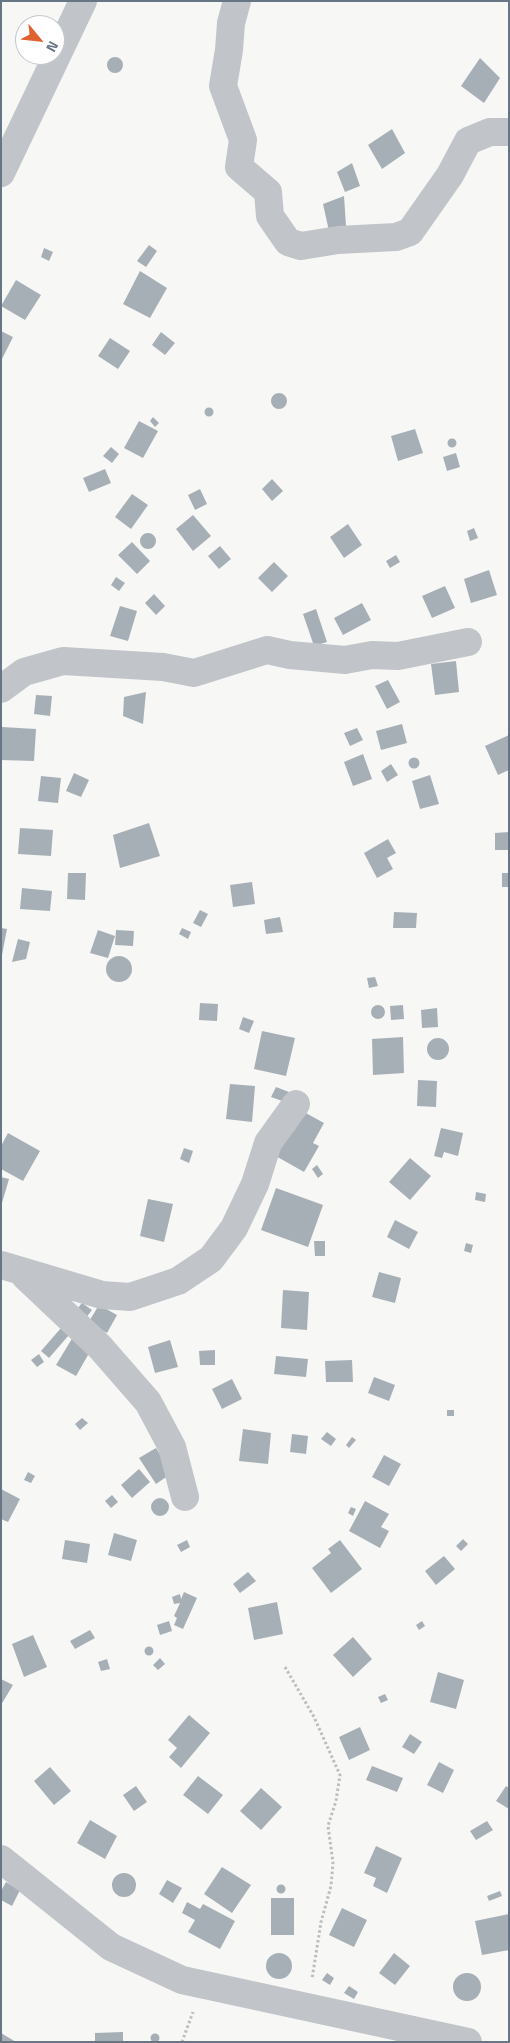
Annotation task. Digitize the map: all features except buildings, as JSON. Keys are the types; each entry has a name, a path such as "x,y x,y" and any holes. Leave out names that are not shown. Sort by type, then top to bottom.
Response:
{"street":[{"path":"1,172 84,1"},
{"path":"237,1 231,23 223,86 243,140 239,166 268,192 270,216 288,242 301,246 338,240 396,237 410,232 450,175 468,141 490,132 509,132"},
{"path":"1,689 24,672 63,661 163,667 194,673 267,650 290,655 345,660 372,655 398,656 468,642"},
{"path":"10,1267 102,1295 130,1297 178,1281 211,1259 234,1228 255,1184 268,1143 296,1104"},
{"path":"10,1267 100,1347 148,1402 172,1448 185,1497"},
{"path":"1,1859 111,1947 182,1980 468,2042"}],"path":[{"path":"285,1667 314,1717 340,1775 336,1801 328,1826 333,1863 331,1886 321,1922 306,2006"}]}
